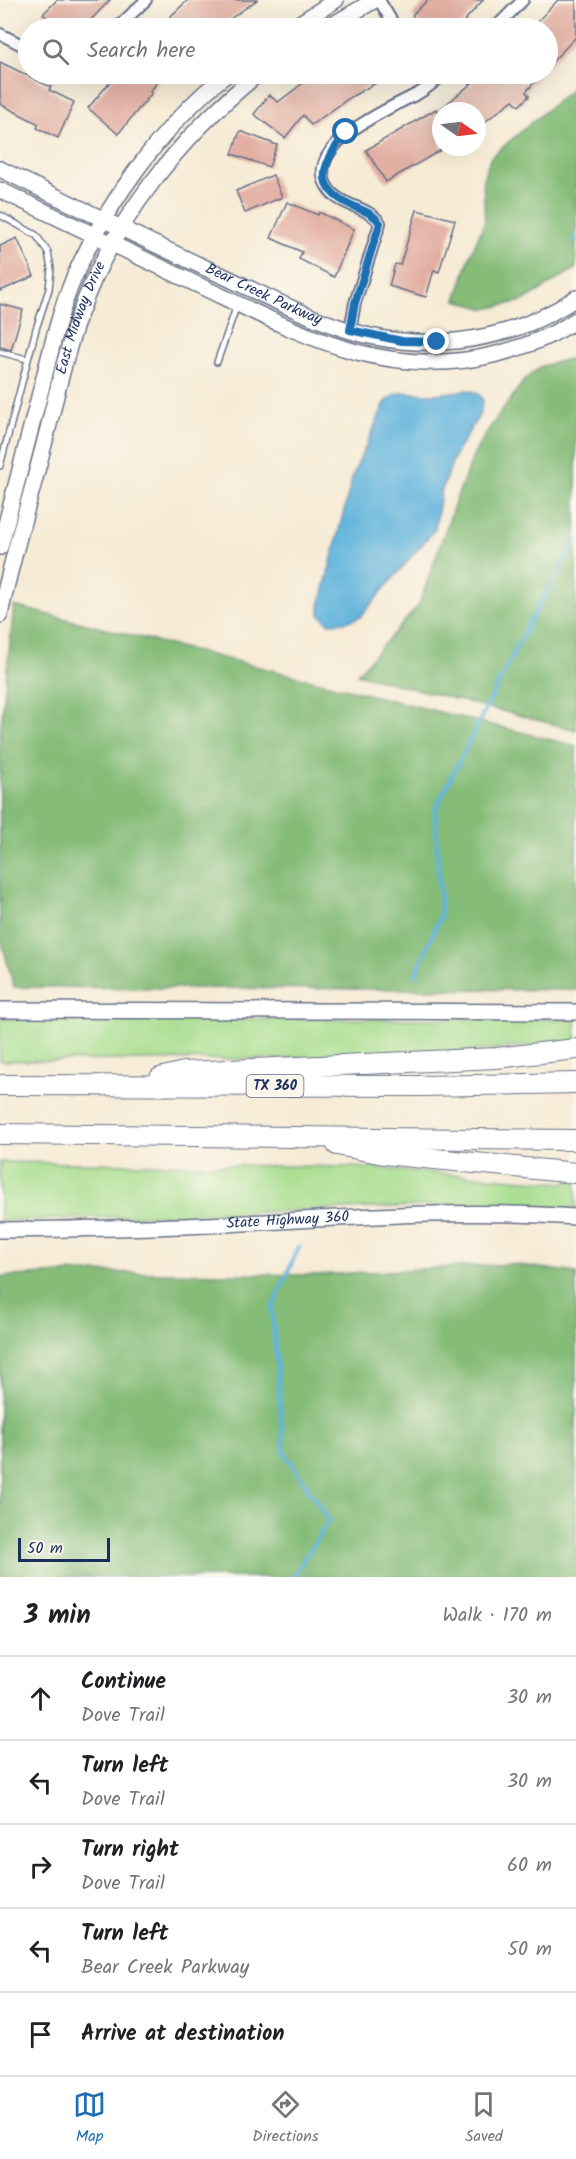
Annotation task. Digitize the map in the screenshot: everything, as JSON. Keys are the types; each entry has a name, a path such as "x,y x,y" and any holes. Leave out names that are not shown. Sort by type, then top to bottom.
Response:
{"highway":[{"path":"131,1086 184,1072 496,1058 576,1049"},
{"name":"TX 360","path":"0,1085 420,1086 576,1083"},
{"path":"0,1134 301,1138 382,1136 576,1140"},
{"path":"301,1138 384,1154 576,1173"}],"main road":[{"path":"308,18 336,0"},
{"path":"345,18 377,0"},
{"name":"East Midway Drive","path":"0,547 59,319 74,279 105,220 157,145 186,111 216,84"},
{"name":"East Midway Drive","path":"0,615 2,592 79,317 112,244 147,189 222,103 246,84"},
{"name":"Bear Creek Parkway","path":"0,169 121,229 333,325 350,330 402,341 468,341 524,326 576,297"},
{"name":"Bear Creek Parkway","path":"0,190 303,335 356,354 424,363 457,362 514,349 576,320"},
{"path":"0,1010 576,1012"},
{"name":"State Highway 360","path":"0,1230 172,1227 443,1213 511,1212 576,1217"}],"street":[{"path":"127,18 146,0"},
{"path":"377,0 389,18"},
{"path":"505,18 523,0"},
{"path":"0,34 18,43"},
{"path":"350,330 355,303 380,223 375,216 337,197 329,189 325,175 325,162 346,132 430,85"}],"lane":[{"path":"0,215 36,235 48,252 51,269 49,289 27,359 0,466"},
{"path":"217,362 237,303"},
{"path":"0,352 27,359"}],"green space":[{"path":"576,85 576,268 523,301 486,309 456,300 470,256 485,221 483,179 491,157"},
{"path":"576,357 576,730 357,674 419,605 458,494 475,452 487,432 525,379 542,366"},
{"path":"14,606 576,746 576,990 14,987 0,935 0,735"},
{"path":"0,1019 576,1019 576,1041 455,1053 276,1059 0,1061"},
{"path":"0,1162 354,1167 565,1183 568,1180 576,1180 576,1208 483,1204 0,1221"},
{"path":"511,1264 576,1273 576,1577 0,1577 0,1277 77,1272 316,1275"}],"water":[{"path":"467,390 478,393 483,400 480,414 455,455 441,492 435,529 360,617 346,622 329,623 320,615 320,605 353,475 385,403 395,395 405,392 434,394"}],"building":[{"path":"57,0 110,0 93,18 47,18 43,14"},
{"path":"188,0 257,0 231,18 169,18"},
{"path":"428,0 483,0 467,18 415,18 412,15"},
{"path":"558,0 576,0 576,37 558,56 558,18 541,18"},
{"path":"0,62 18,71 18,84 45,84 51,87 49,90 74,102 58,138 37,128 39,124 0,104"},
{"path":"108,84 156,84 150,92 152,93 118,134 88,108"},
{"path":"302,84 374,84 311,125 303,115 285,138 254,114 269,95 278,102"},
{"path":"471,84 533,84 526,92 529,96 519,106 513,100 486,121 486,102 449,102"},
{"path":"432,111 432,155 386,182 366,150"},
{"path":"240,131 277,145 269,167 232,154"},
{"path":"273,175 282,197 245,213 236,191"},
{"path":"287,202 318,215 319,212 354,229 334,277 299,259 302,252 271,238"},
{"path":"417,210 455,220 439,272 434,270 426,297 389,286 395,264 400,265"},
{"path":"17,238 34,276 0,291 0,246"},
{"path":"0,304 23,310 11,350 0,347"}],"waterway":[{"path":"415,976 441,914 435,810 525,630 576,540"},
{"path":"293,1577 329,1520 284,1452 272,1309 299,1246"}],"route":[{"path":"346,132 325,162 325,175 329,189 337,197 375,216 380,223 379,235 355,303 350,330 402,341 437,342"}]}
